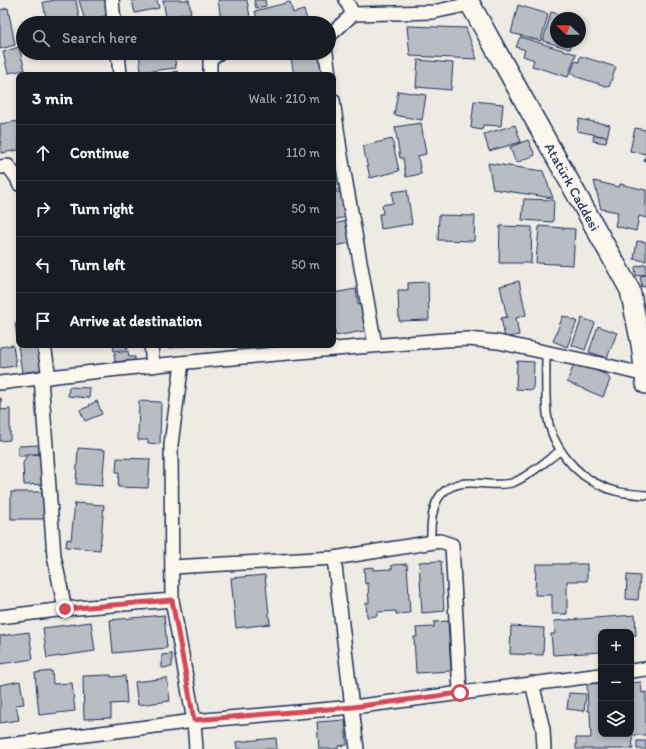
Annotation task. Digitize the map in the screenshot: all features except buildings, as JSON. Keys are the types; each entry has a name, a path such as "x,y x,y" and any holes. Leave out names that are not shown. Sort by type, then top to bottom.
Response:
{"main road":[{"name":"Atatürk Caddesi","path":"469,2 630,290 646,375 646,384"}],"street":[{"path":"112,0 113,16"},
{"path":"346,0 353,14"},
{"path":"336,30 353,14 433,12 469,2"},
{"path":"119,60 120,72"},
{"path":"210,60 210,72"},
{"path":"327,60 329,72"},
{"path":"336,121 375,345"},
{"path":"0,167 8,166 16,178"},
{"path":"336,347 468,339 498,342 646,375"},
{"path":"44,348 54,556 65,609"},
{"path":"151,348 154,366"},
{"path":"0,383 182,363 263,350 308,348"},
{"path":"182,363 171,444 172,600 194,720 196,749"},
{"path":"172,567 334,558 440,541 452,545 460,693"},
{"path":"334,558 357,749"},
{"path":"0,617 65,609 172,600"},
{"path":"634,671 646,669"},
{"path":"0,746 52,744 194,720 353,707 598,674"},
{"path":"532,683 543,729 544,749"}],"lane":[{"path":"546,353 547,414 552,433 560,450 579,472 604,487 629,494 646,495"},
{"path":"431,542 433,510 437,501 448,489 458,484 470,483 498,485 511,483 538,467 560,450"}],"route":[{"path":"65,609 172,600 194,720 353,707 460,693"}]}
